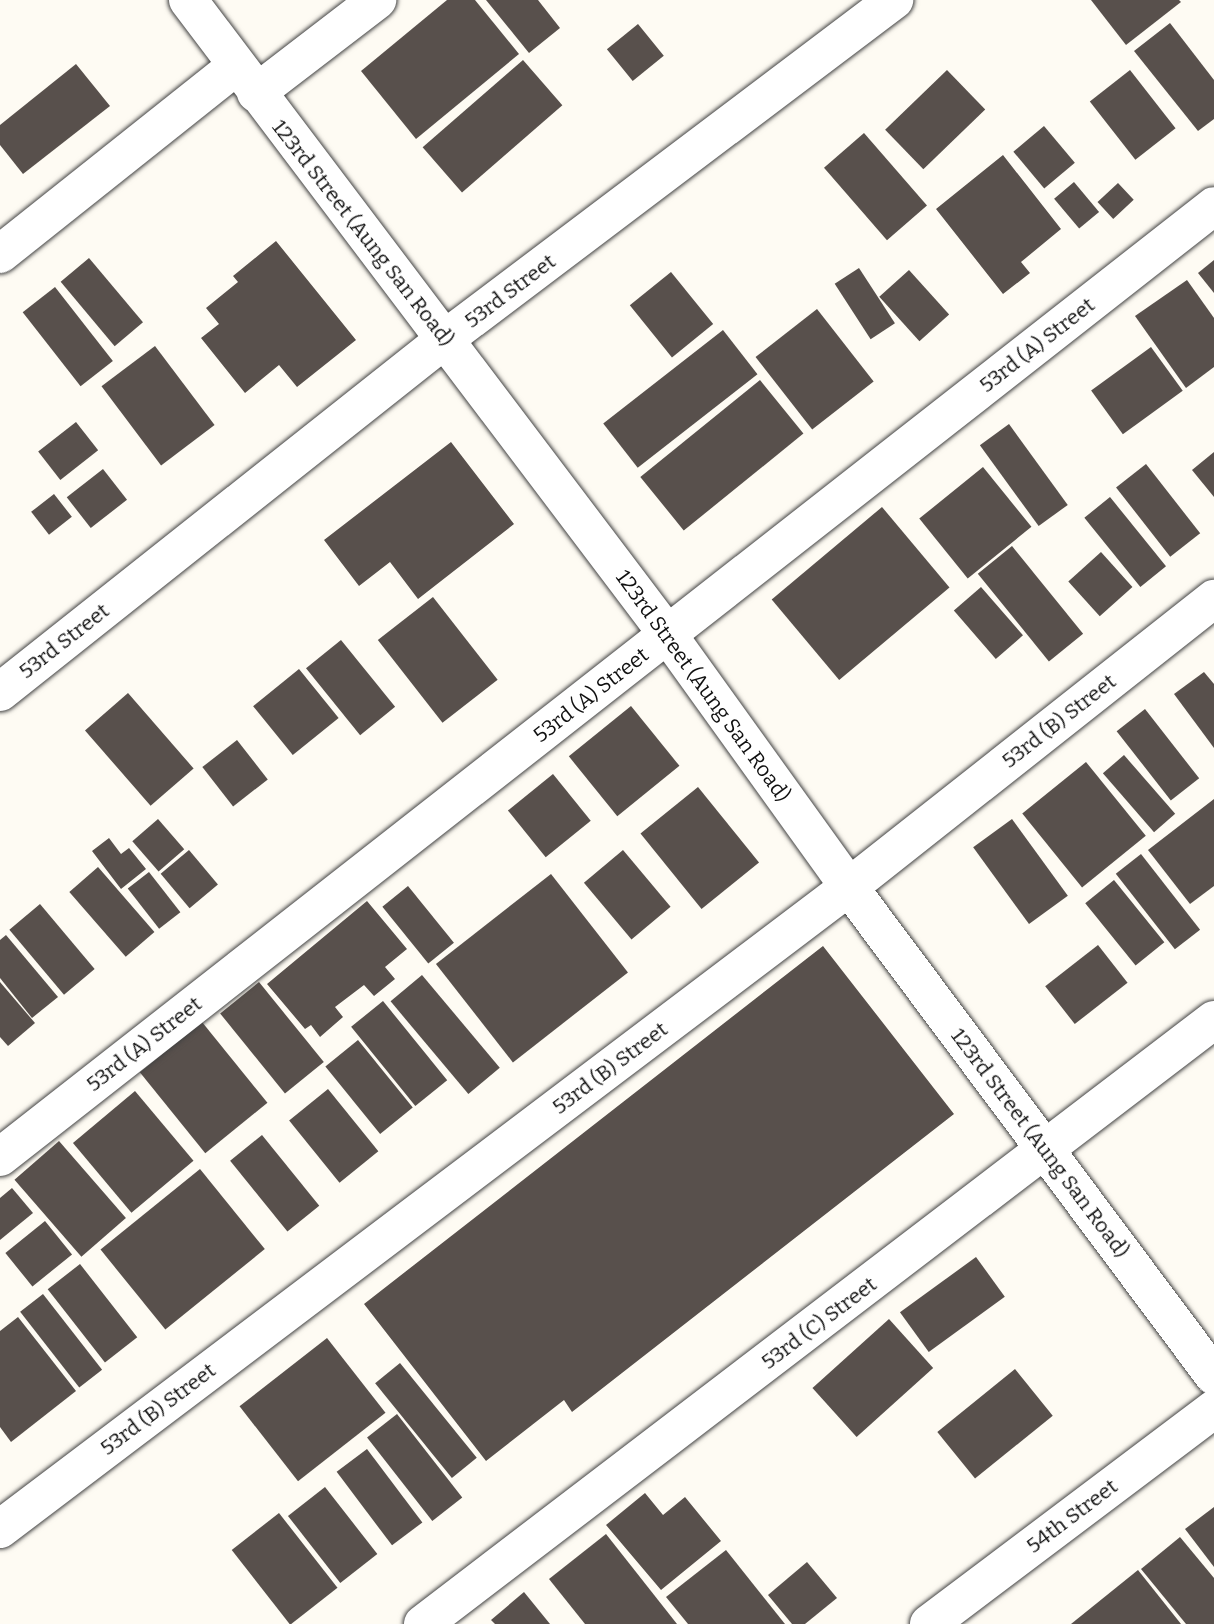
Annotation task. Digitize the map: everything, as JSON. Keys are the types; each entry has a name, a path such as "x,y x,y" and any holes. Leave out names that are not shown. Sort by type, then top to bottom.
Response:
{"street":[{"name":"123rd Street (Aung San Road)","path":"188,0 668,635 849,887 1214,1376"},
{"path":"0,254 246,79 377,0"},
{"name":"53rd Street","path":"0,692 445,340 894,0"},
{"name":"53rd (A) Street","path":"0,1157 1214,206"},
{"name":"53rd (B) Street","path":"0,1529 849,887 1214,599"},
{"name":"53rd (C) Street","path":"423,1624 1046,1151 1214,1020"},
{"name":"54th Street","path":"929,1624 1214,1409"}],"building":[{"path":"447,0 475,0 519,54 416,139 361,71"},
{"path":"486,0 538,0 560,28 529,53"},
{"path":"1091,0 1179,0 1181,2 1126,45"},
{"path":"1170,23 1214,80 1214,119 1198,131 1134,51"},
{"path":"638,24 664,56 633,81 607,49"},
{"path":"523,60 562,105 462,193 423,147"},
{"path":"76,64 110,106 23,174 0,145 0,125"},
{"path":"947,70 985,110 923,169 885,130"},
{"path":"1130,70 1176,128 1135,160 1090,101"},
{"path":"1044,126 1075,163 1044,188 1013,152"},
{"path":"864,133 927,205 887,240 824,168"},
{"path":"1003,155 1061,229 1021,262 1030,273 1003,294 936,209"},
{"path":"1074,182 1099,212 1079,229 1054,199"},
{"path":"1118,183 1134,200 1113,219 1098,202"},
{"path":"276,241 356,340 297,387 279,365 245,393 201,338 219,324 206,308 238,282 233,276"},
{"path":"89,258 143,322 115,346 61,282"},
{"path":"1214,260 1214,293 1198,273"},
{"path":"859,268 895,323 871,339 835,284"},
{"path":"909,270 949,315 919,341 879,297"},
{"path":"671,272 713,324 672,357 630,305"},
{"path":"1187,280 1214,318 1214,367 1186,388 1135,316"},
{"path":"55,287 113,361 81,386 23,312"},
{"path":"817,309 874,381 812,430 756,357"},
{"path":"723,330 757,374 638,468 603,424"},
{"path":"155,346 215,425 161,465 101,386"},
{"path":"1151,347 1183,391 1123,434 1091,390"},
{"path":"760,380 803,434 684,531 640,477"},
{"path":"76,422 98,450 60,480 38,452"},
{"path":"1009,424 1068,505 1039,526 980,445"},
{"path":"451,442 514,524 418,599 390,562 359,586 324,540"},
{"path":"1214,452 1214,497 1192,470"},
{"path":"1146,464 1200,533 1170,557 1116,487"},
{"path":"983,467 1031,527 968,578 919,519"},
{"path":"103,469 127,500 91,528 67,497"},
{"path":"54,494 72,517 49,535 31,512"},
{"path":"1110,497 1166,566 1140,587 1084,518"},
{"path":"882,507 949,587 839,680 772,600"},
{"path":"1012,546 1083,634 1049,662 978,574"},
{"path":"1101,552 1132,587 1100,616 1068,581"},
{"path":"981,587 1023,635 996,659 954,611"},
{"path":"433,597 498,680 442,723 378,640"},
{"path":"341,640 395,707 360,735 306,668"},
{"path":"299,669 339,718 293,755 253,706"},
{"path":"1204,672 1214,684 1214,748 1174,694"},
{"path":"128,693 194,768 151,806 85,730"},
{"path":"631,706 679,766 617,816 569,756"},
{"path":"1145,709 1199,778 1171,801 1117,731"},
{"path":"237,740 268,779 233,806 202,767"},
{"path":"1124,755 1175,814 1154,832 1103,773"},
{"path":"1086,762 1146,836 1082,887 1022,814"},
{"path":"553,774 591,821 546,857 508,811"},
{"path":"698,787 759,862 702,909 640,834"},
{"path":"1214,799 1214,886 1190,904 1148,850"},
{"path":"158,819 184,849 159,871 132,841"},
{"path":"1012,819 1068,896 1029,924 973,847"},
{"path":"109,838 121,854 129,848 146,869 121,889 92,851"},
{"path":"189,850 218,884 190,908 161,874"},
{"path":"623,850 671,907 631,939 584,883"},
{"path":"1141,854 1200,930 1175,949 1116,874"},
{"path":"98,867 154,932 126,957 69,892"},
{"path":"149,872 180,912 159,929 128,889"},
{"path":"551,874 628,973 513,1062 436,964"},
{"path":"1114,880 1164,942 1136,965 1085,903"},
{"path":"408,886 454,943 428,963 382,907"},
{"path":"367,901 407,949 385,967 395,979 374,996 364,985 335,1007 343,1017 320,1037 311,1025 305,1029 267,984"},
{"path":"40,904 95,969 64,995 9,930"},
{"path":"6,935 58,997 32,1018 0,978 0,940"},
{"path":"1098,945 1128,983 1075,1024 1045,986"},
{"path":"823,946 954,1114 572,1412 564,1400 486,1461 364,1304"},
{"path":"422,975 500,1068 468,1094 391,1001"},
{"path":"0,982 35,1023 8,1046 0,1037"},
{"path":"259,982 324,1062 285,1094 220,1013"},
{"path":"383,1001 447,1080 415,1106 351,1027"},
{"path":"202,1022 267,1103 205,1153 140,1072"},
{"path":"358,1040 413,1108 380,1134 325,1066"},
{"path":"328,1089 378,1151 339,1183 289,1120"},
{"path":"135,1091 193,1161 131,1213 73,1143"},
{"path":"262,1135 319,1206 287,1232 230,1161"},
{"path":"59,1141 126,1218 81,1257 14,1180"},
{"path":"200,1169 265,1249 165,1330 101,1250"},
{"path":"12,1188 33,1213 0,1240 0,1198"},
{"path":"45,1221 72,1254 32,1287 5,1253"},
{"path":"976,1257 1005,1297 929,1352 900,1312"},
{"path":"80,1264 137,1337 105,1363 48,1289"},
{"path":"43,1294 102,1370 79,1388 20,1312"},
{"path":"18,1317 76,1391 11,1442 0,1427 0,1331"},
{"path":"889,1319 933,1368 857,1437 812,1388"},
{"path":"327,1338 385,1413 298,1481 240,1406"},
{"path":"400,1363 477,1458 452,1478 375,1383"},
{"path":"1015,1369 1053,1416 975,1479 937,1432"},
{"path":"397,1414 462,1498 432,1521 367,1437"},
{"path":"367,1449 422,1522 392,1545 337,1472"},
{"path":"325,1487 377,1554 340,1583 288,1516"},
{"path":"645,1493 663,1515 685,1497 721,1541 661,1590 606,1525"},
{"path":"1214,1507 1214,1567 1185,1529"},
{"path":"279,1513 337,1588 290,1624 232,1550"},
{"path":"606,1534 677,1624 585,1624 549,1579"},
{"path":"1180,1537 1214,1578 1214,1624 1186,1624 1141,1569"},
{"path":"726,1550 785,1624 688,1624 666,1597"},
{"path":"807,1562 837,1598 805,1624 792,1624 768,1595"},
{"path":"1138,1570 1181,1624 1071,1624"},
{"path":"524,1592 550,1624 495,1624 491,1620"}]}
